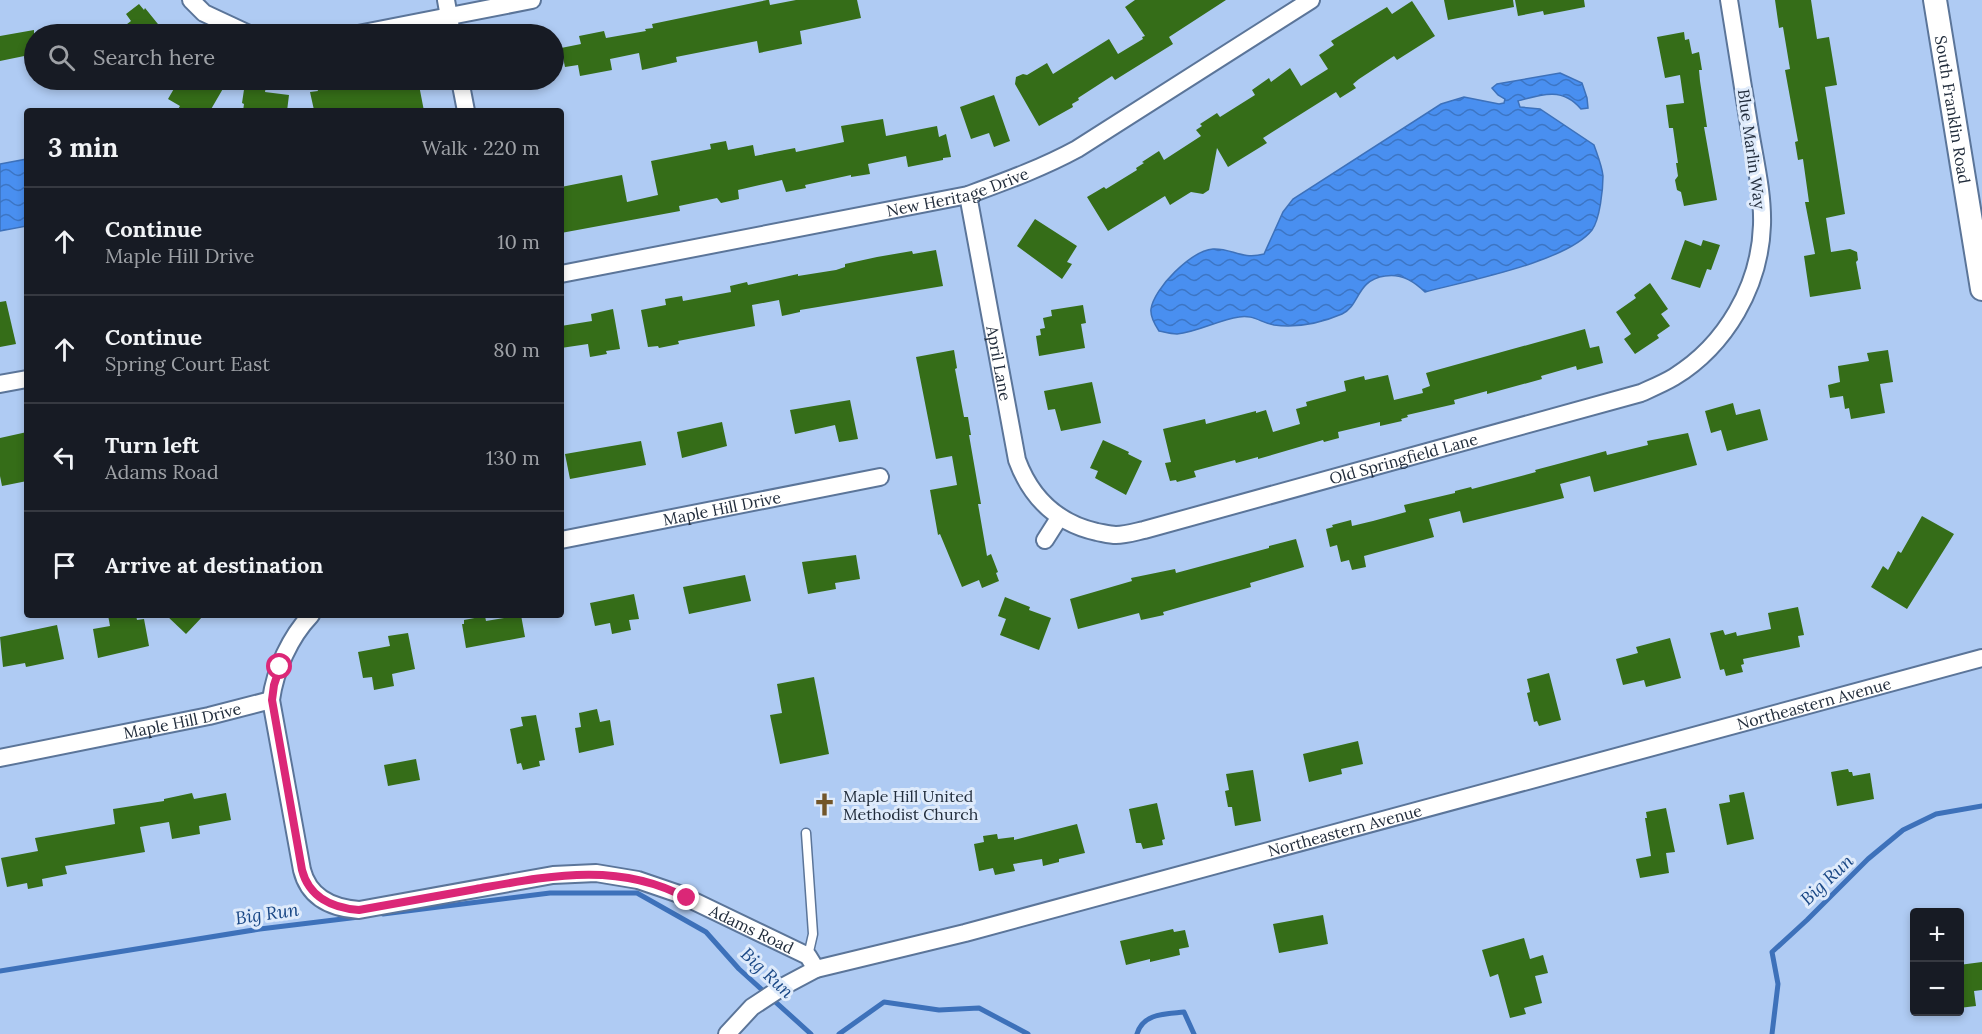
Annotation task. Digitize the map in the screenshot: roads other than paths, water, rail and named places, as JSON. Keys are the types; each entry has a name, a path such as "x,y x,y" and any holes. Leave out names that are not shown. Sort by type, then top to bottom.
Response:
{"main road":[{"name":"South Franklin Road","path":"1935,0 1982,289"}],"street":[{"path":"191,0 204,13 228,24"},
{"path":"393,24 448,8 532,0"},
{"name":"New Heritage Drive","path":"564,273 968,195 1048,165 1077,149 1311,0"},
{"name":"Blue Marlin Way","path":"1727,326 1747,295 1758,260 1762,224 1759,184 1729,0"},
{"path":"448,8 450,24"},
{"path":"462,90 465,108"},
{"name":"April Lane","path":"968,195 1017,460 1023,476 1038,497 1059,518"},
{"name":"Old Springfield Lane","path":"1059,518 1084,529 1114,535 1144,530 1641,393 1675,377 1702,355 1727,326"},
{"path":"0,384 24,380"},
{"name":"Maple Hill Drive","path":"564,539 880,477"},
{"path":"1045,540 1059,518"},
{"path":"272,700 274,685 282,663 297,633 309,618"},
{"name":"Northeastern Avenue","path":"727,1034 752,1006 784,986 812,963 965,933 1982,658"},
{"name":"Maple Hill Drive","path":"0,758 209,716 272,700"},
{"name":"Adams Road","path":"272,700 303,875 315,894 330,905 359,910 553,875 596,873 639,880 679,894 812,963"}],"lane":[{"path":"806,833 813,934 812,963"}],"water":[{"path":"1560,73 1582,83 1588,108 1581,109 1567,97 1552,94 1518,101 1520,107 1540,109 1594,145 1603,176 1600,204 1595,225 1579,241 1539,261 1425,292 1412,281 1402,277 1391,275 1376,278 1363,288 1348,310 1334,317 1309,324 1274,325 1244,316 1177,334 1157,329 1151,315 1154,300 1166,281 1194,256 1213,249 1249,256 1264,254 1283,212 1293,199 1441,104 1464,97 1504,103 1505,99 1492,88 1497,84"},
{"path":"24,160 24,227 0,231 0,164"}],"waterway":[{"name":"Big Run","path":"1772,1034 1778,984 1772,952 1868,859 1903,830 1936,814 1982,806"},
{"name":"Big Run","path":"383,914 550,893 637,893 706,932 739,969 811,1034"},
{"name":"Big Run","path":"0,971 260,929 359,917"},
{"name":"Big Run","path":"839,1034 884,1002 939,1010 979,1008 1028,1034"},
{"name":"Big Run","path":"1137,1034 1144,1022 1150,1018 1184,1012 1194,1034"}],"place":[{"name":"Maple Hill United Methodist Church","path":"825,805"}]}
